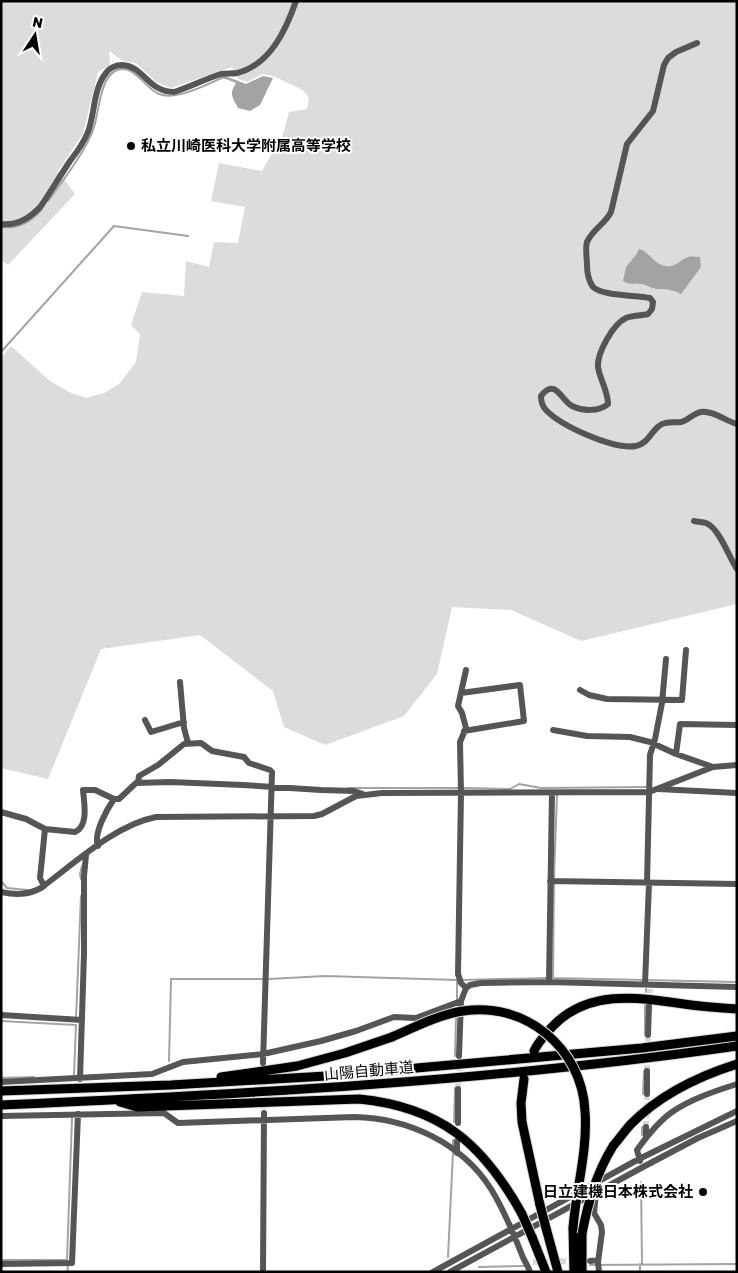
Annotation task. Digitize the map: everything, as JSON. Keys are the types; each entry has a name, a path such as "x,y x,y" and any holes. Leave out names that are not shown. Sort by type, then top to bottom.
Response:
{"highway":[{"path":"534,1051 559,1019 587,1004 606,999 627,997 737,1009"},
{"path":"171,1085 297,1066 345,1053 392,1037 441,1016 464,1011 485,1009 518,1016 541,1028 568,1057 574,1069 585,1109 584,1142 573,1228 574,1272"},
{"name":"山陽自動車道","path":"1,1091 171,1085 326,1076 642,1048 737,1036"},
{"name":"山陽自動車道","path":"1,1105 112,1100 172,1101 509,1072 674,1055 737,1046"},
{"path":"582,1272 582,1234 588,1202 595,1181 613,1146 630,1125 664,1098 711,1073 737,1064"},
{"path":"524,1079 521,1103 522,1122 540,1204 558,1272"},
{"path":"172,1101 359,1099 382,1101 401,1106 444,1124 464,1138 481,1154 510,1191 522,1214 546,1272"}],"street":[{"path":"1,224 6,225 26,219 41,206 82,144 88,131 102,79 106,72 118,65 132,67 155,88 174,92 223,74 238,72 255,65 275,46 290,19 296,1"},
{"path":"697,43 676,52 668,58 664,65 653,111 627,144 611,212 607,220 590,236 586,243 588,276 592,286 597,290 612,294 636,295 650,298 653,302 652,309 648,314 628,317 619,322 611,332 602,351 598,367 608,404 604,408 593,410 581,409 571,405 554,388 544,392 541,396 541,402 549,413 570,426 608,442 623,446 637,446 649,437 659,425 684,421 699,412 711,413 737,424"},
{"path":"694,521 707,523 718,533 728,556 737,569"},
{"path":"580,690 589,695 607,699 682,700 686,650"},
{"path":"647,984 650,755 662,700 666,659"},
{"path":"466,670 458,706 466,728 460,742 458,974 466,988"},
{"path":"180,682 188,743"},
{"path":"461,693 520,685 524,721 464,731"},
{"path":"145,720 151,732 184,722"},
{"path":"676,754 680,724 737,726"},
{"path":"553,730 587,736 630,737 712,767"},
{"path":"98,846 97,836 108,808 138,781 139,776 158,765 184,744 201,743 212,751 244,758 249,763 270,770 272,786 263,1063"},
{"path":"1,886 4,892 32,893 131,824 156,817 270,818 314,816 364,794 461,790 649,792 712,767 737,765"},
{"path":"138,781 272,786 354,791 364,794"},
{"path":"658,789 737,793"},
{"path":"1,812 19,816 45,829 58,829 69,832 79,831 85,815 83,790 95,790 116,799"},
{"path":"549,980 555,792"},
{"path":"43,884 40,878 45,829"},
{"path":"76,1079 78,1020 84,954 84,876 86,855"},
{"path":"552,881 737,884"},
{"path":"459,1056 461,1001 466,988 470,985 549,980 737,986"},
{"path":"1,1082 152,1074 183,1062 263,1054 321,1042 394,1016 416,1018 461,1001"},
{"path":"648,1035 649,1006"},
{"path":"1,1015 78,1020"},
{"path":"646,1094 647,1071"},
{"path":"643,1166 638,1150 646,1137 658,1124 673,1112 692,1102 737,1084"},
{"path":"458,1089 458,1123"},
{"path":"433,1272 640,1159 737,1111"},
{"path":"1,1116 164,1113 178,1123 354,1117 404,1124 419,1130 454,1151 478,1172 490,1188 512,1228 523,1258 529,1265"},
{"path":"263,1272 264,1113"},
{"path":"1,1264 72,1263 74,1114"},
{"path":"450,1272 596,1194 643,1166 698,1138 737,1121"},
{"path":"646,1127 646,1137"},
{"path":"454,1151 457,1141"},
{"path":"590,1261 599,1265 602,1232 601,1225 594,1213 596,1194"}],"shaded area":[{"path":"1,1 737,1 737,604 581,641 511,610 452,607 437,674 404,716 325,745 284,727 273,691 200,635 101,649 48,779 1,768 1,358 11,346 50,381 69,392 86,398 104,393 119,384 136,362 140,334 131,325 142,292 184,296 186,261 209,267 214,242 238,243 245,207 211,201 219,163 262,171 283,134 289,112 307,109 309,98 303,90 273,76 262,74 247,82 238,79 232,67 171,88 156,82 136,63 123,61 109,51 110,65 98,72 83,134 58,171 75,194 8,265 1,260"},
{"path":"225,76 246,84 263,76 273,78 260,105 250,111 238,108 232,95 236,83 224,79 223,77"},
{"path":"639,249 646,252 658,263 666,266 675,265 688,257 700,257 701,267 681,294 637,283 630,284 623,281 626,267"}],"waterway":[{"path":"48,201 86,145 94,127 103,88 110,75 115,71 121,69 128,70 154,91 166,96 183,94 224,77"},
{"path":"1,227 13,227 24,223 42,209"},
{"path":"1,352 114,226 188,236"},
{"path":"463,788 510,789 519,784 541,788 647,787"},
{"path":"348,788 458,788"},
{"path":"553,978 557,795"},
{"path":"81,879 82,866"},
{"path":"1,881 7,888 27,890"},
{"path":"76,1019 81,896"},
{"path":"169,1061 171,979 269,979 325,976 457,980"},
{"path":"462,980 547,978"},
{"path":"552,978 737,982"},
{"path":"457,980 457,999"},
{"path":"645,1004 645,1035"},
{"path":"455,1056 456,1018"},
{"path":"1,1021 76,1025 74,1075"},
{"path":"643,1094 644,1071"},
{"path":"1,1078 34,1077"},
{"path":"454,1122 455,1088"},
{"path":"68,1272 72,1118"},
{"path":"642,1127 642,1135"},
{"path":"453,1140 453,1147"},
{"path":"448,1257 453,1152"},
{"path":"641,1182 642,1264"},
{"path":"1,1260 67,1260"},
{"path":"640,1264 640,1272"},
{"path":"590,1265 737,1264"},
{"path":"479,1267 524,1266"}],"tunnel":[{"path":"649,1002 650,989"},
{"path":"647,1071 648,1035"},
{"path":"458,1089 459,1060"},
{"path":"263,1076 264,1113"},
{"path":"646,1127 647,1094"},
{"path":"533,1262 576,1261"}],"place":[{"name":"私立川崎医科大学附属高等学校","path":"131,146"},
{"name":"日立建機日本株式会社","path":"703,1192"}]}
